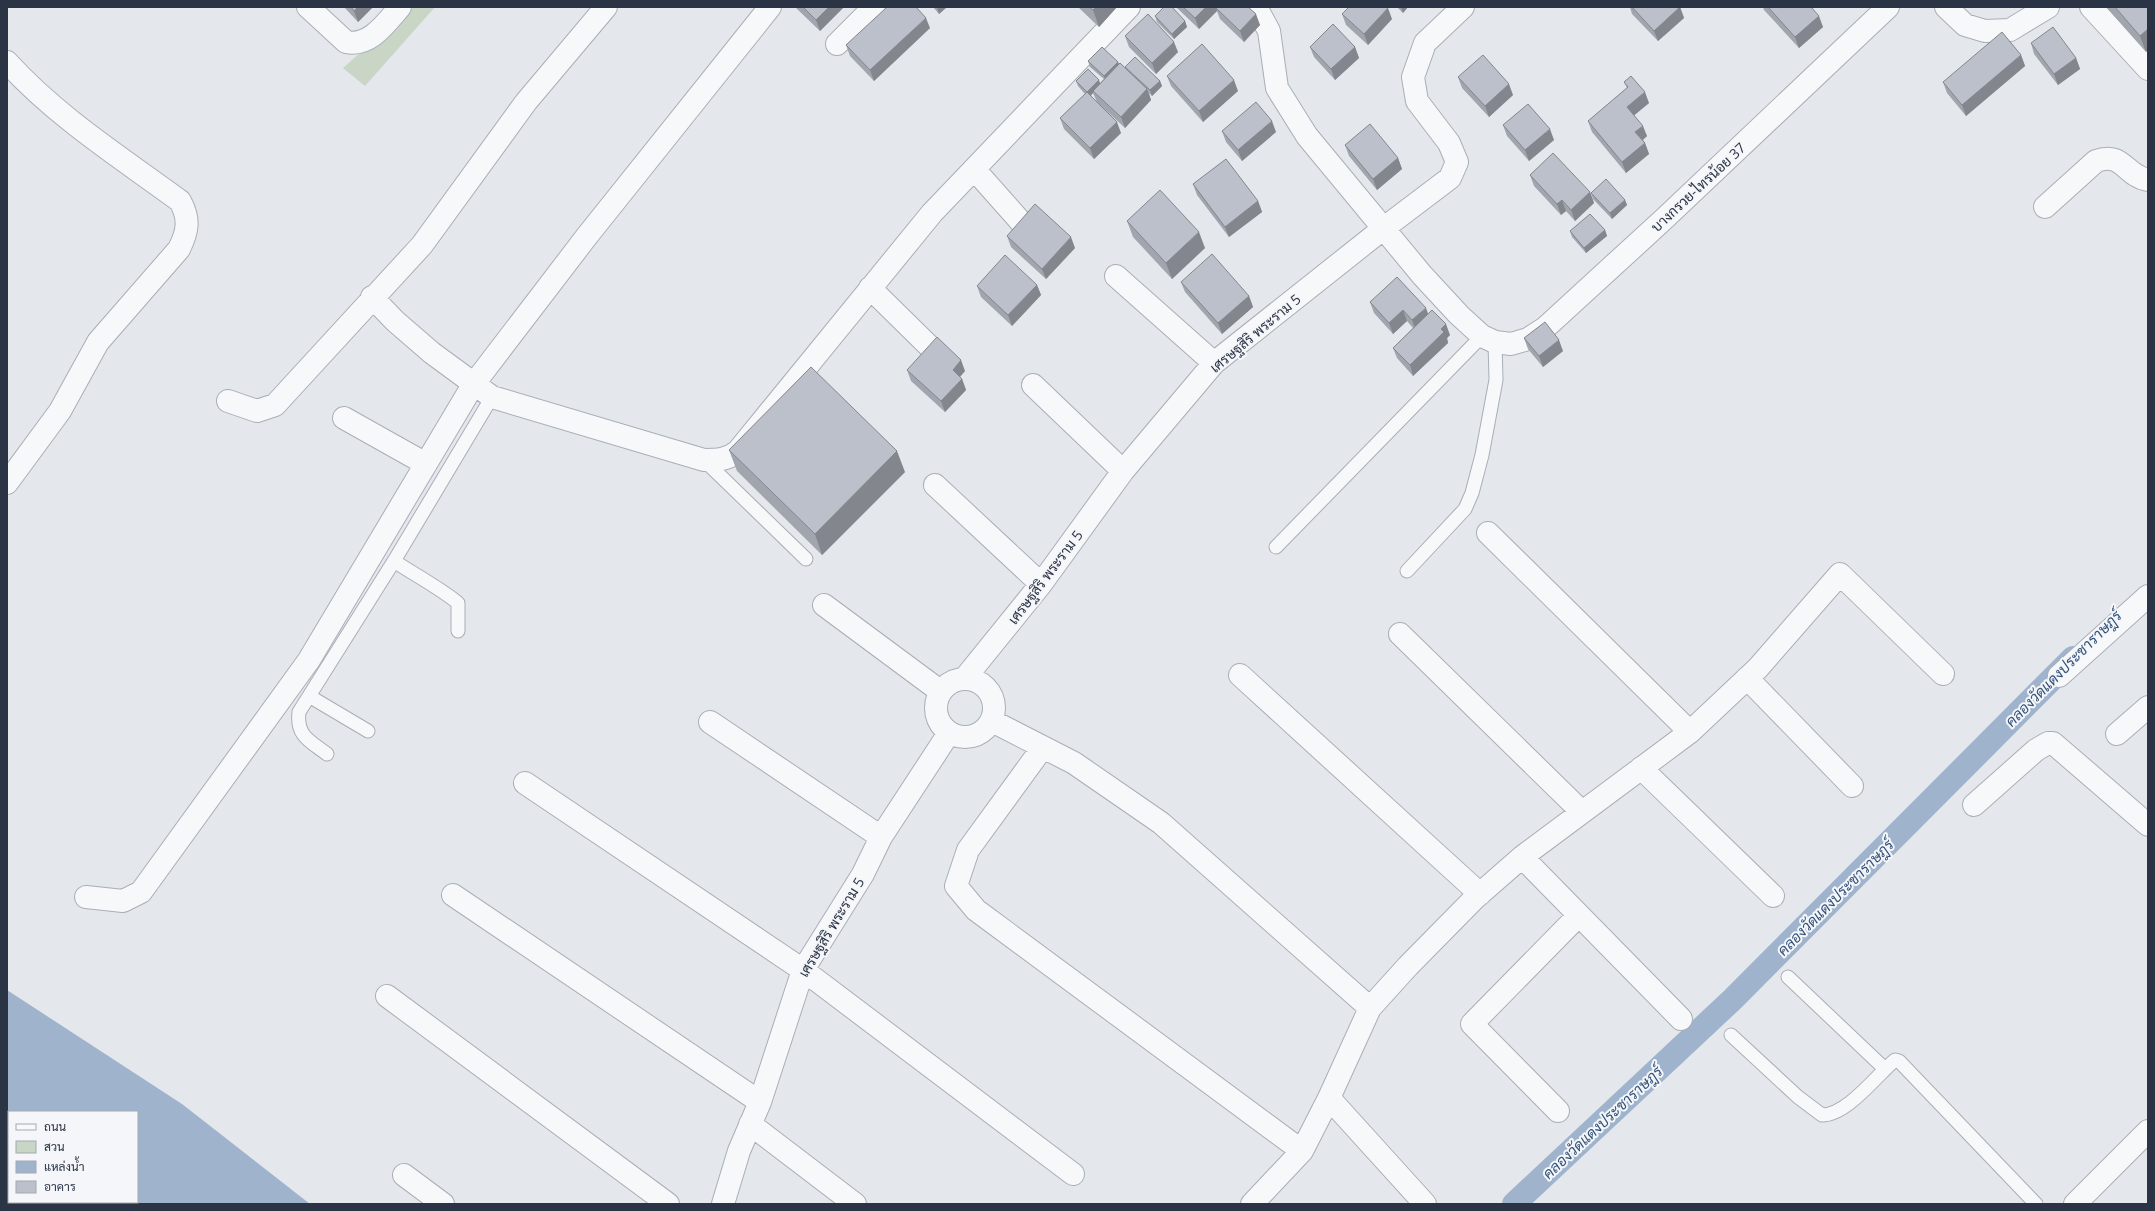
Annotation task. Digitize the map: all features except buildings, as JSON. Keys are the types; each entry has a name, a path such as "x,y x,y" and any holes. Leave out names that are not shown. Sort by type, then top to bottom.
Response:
{"street":[{"path":"308,7 346,42 352,43 370,40 400,7"},
{"path":"228,401 257,411 276,405 372,297 422,245 526,102 606,7"},
{"path":"86,897 123,901 141,892 309,660 473,385 587,236 770,7"},
{"path":"837,44 874,7"},
{"path":"372,297 406,330 473,385 492,397 704,460 724,460 738,451 932,213 1129,7"},
{"path":"1256,7 1269,31 1277,88 1307,136 1422,275 1459,315 1488,339"},
{"name":"เศรษฐสิริ พระราม 5","path":"940,691 956,680 965,678 1042,584 1123,471 1214,363 1384,228 1450,178 1457,162 1449,143 1417,101 1413,76 1425,43 1463,7"},
{"name":"บางกรวย-ไทรน้อย 37","path":"1488,339 1511,344 1528,339 1545,328 1664,219 1888,7"},
{"path":"1946,7 1965,25 1985,31 2010,30 2048,7"},
{"path":"2092,7 2148,69"},
{"path":"7,62 26,83 58,111 180,201 189,224 179,249 98,342 60,411 7,483"},
{"path":"2045,207 2096,161 2106,157 2115,159 2139,179 2148,180"},
{"path":"974,169 1021,222"},
{"path":"1116,276 1214,363"},
{"path":"870,288 930,347"},
{"path":"1032,385 1123,471"},
{"path":"344,418 426,464"},
{"path":"935,485 1042,584"},
{"path":"1488,533 1690,732"},
{"path":"1252,1204 1302,1151 1329,1098 1370,1008 1408,966 1480,894 1522,857 1690,732 1748,678 1840,574 1943,674"},
{"path":"2059,676 2148,596"},
{"path":"824,605 940,691 935,709 940,723 949,733 959,737 973,736 986,729 992,721 994,702 990,693 979,683 965,678"},
{"path":"1400,634 1582,812"},
{"path":"1240,675 1480,894"},
{"path":"1748,678 1852,786"},
{"path":"2116,734 2148,707"},
{"path":"992,721 1074,763 1161,823 1370,1008"},
{"path":"710,722 881,837"},
{"name":"เศรษฐสิริ พระราม 5","path":"723,1204 739,1151 760,1102 803,970 863,874 881,837 949,733"},
{"path":"1974,805 2036,750 2048,742 2053,743 2148,825"},
{"path":"1043,747 968,850 956,886 976,910 1302,1151"},
{"path":"1640,768 1773,896"},
{"path":"525,783 803,970 1073,1174"},
{"path":"1522,857 1681,1019"},
{"path":"452,895 760,1102"},
{"path":"1558,1111 1472,1024 1579,915"},
{"path":"387,996 668,1204"},
{"path":"1329,1098 1425,1204"},
{"path":"750,1124 855,1204"},
{"path":"2075,1204 2148,1131"},
{"path":"404,1175 443,1204"}],"lane":[{"path":"1276,547 1488,339"},
{"path":"1407,571 1465,509 1472,493 1482,455 1496,380 1488,339"},
{"path":"326,754 302,734 298,725 299,712 394,561 492,397"},
{"path":"704,460 806,559"},
{"path":"394,561 428,584 445,593 458,603 458,631"},
{"path":"309,696 368,732"},
{"path":"1788,977 1885,1069"},
{"path":"1731,1036 1798,1097 1822,1115 1832,1114 1850,1103 1895,1060 1899,1061 2036,1204"}],"green space":[{"path":"408,7 435,7 365,86 343,68 379,36"}],"water":[{"path":"7,990 182,1104 310,1204 7,1204"}],"waterway":[{"name":"คลองวัดแดงประชาราษฎร์","path":"1514,1204 1733,999 2073,658"}]}
